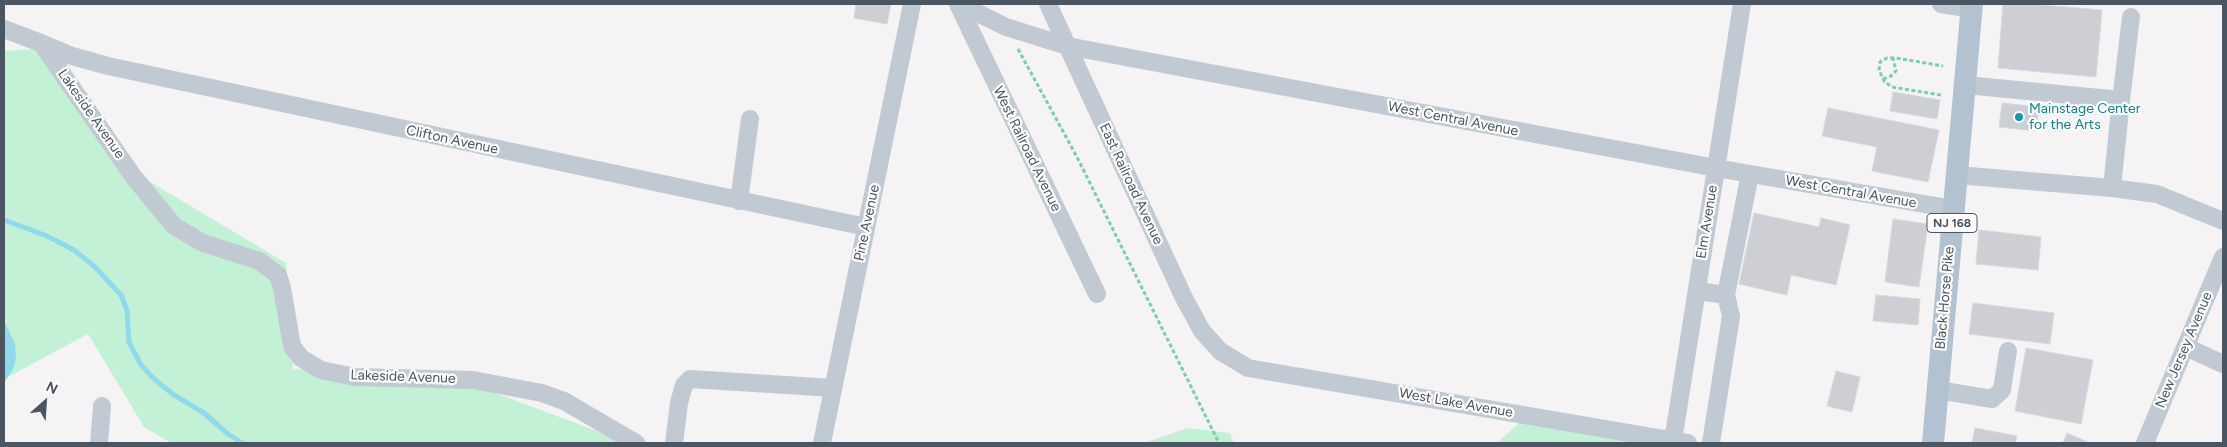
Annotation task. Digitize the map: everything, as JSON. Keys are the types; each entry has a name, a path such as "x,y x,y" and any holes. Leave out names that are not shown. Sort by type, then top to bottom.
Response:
{"main road":[{"name":"Black Horse Pike","path":"1933,443 1972,7"}],"street":[{"name":"Pine Avenue","path":"822,443 912,4"},
{"name":"West Central Avenue","path":"959,4 1006,27 1067,46 1716,168 1953,209"},
{"name":"West Railroad Avenue","path":"959,4 1097,294"},
{"name":"East Railroad Avenue","path":"1048,4 1184,298 1202,331 1220,351 1228,356"},
{"name":"Elm Avenue","path":"1680,442 1696,291 1742,4"},
{"path":"1942,4 1972,7"},
{"path":"2112,188 2131,17"},
{"path":"4,29 41,42"},
{"name":"Clifton Avenue","path":"41,42 72,56 108,66 866,228"},
{"name":"Lakeside Avenue","path":"41,42 133,176 166,218 190,236 218,248 259,261 278,274 290,339 292,346 301,358 321,370 354,377 473,380 542,394 564,401 636,443"},
{"path":"1966,85 2121,100"},
{"path":"739,201 750,119"},
{"path":"1710,443 1731,316 1726,295 1750,174"},
{"path":"1957,175 2112,188 2157,194 2223,221"},
{"name":"New Jersey Avenue","path":"2145,443 2223,257"},
{"path":"1696,291 1726,295"},
{"path":"2186,347 2223,364"},
{"path":"1938,390 1992,399 2002,390 2008,350"},
{"name":"West Lake Avenue","path":"1228,356 1248,368 1680,442"},
{"path":"674,443 679,403 684,385 690,378 833,388"},
{"path":"99,443 102,406"}],"path":[{"path":"1006,27 1077,158 1219,443"},
{"path":"1941,95 1892,87 1883,78 1879,70 1880,62 1887,58 1943,66"},
{"path":"1883,78 1891,76 1896,71 1894,58"}],"green space":[{"path":"34,49 140,176 286,263 293,369 442,373 629,443 171,443 144,427 88,334 4,379 4,51"},
{"path":"1527,416 1665,443 1497,443"},
{"path":"1188,428 1230,433 1234,443 1144,443"}],"water":[{"path":"4,321 15,344 16,358 13,369 4,383"}],"building":[{"path":"856,4 891,4 887,24 854,18"},
{"path":"2003,4 2029,4 2102,10 2096,77 1998,68"},
{"path":"1893,92 1940,100 1937,119 1890,111"},
{"name":"Mainstage Center for the Arts","path":"2002,103 2039,107 2036,131 1999,127"},
{"path":"1828,108 1939,130 1928,182 1872,171 1877,147 1822,136"},
{"path":"1754,213 1819,227 1821,218 1850,225 1836,285 1791,275 1787,295 1739,284"},
{"path":"1893,219 1928,224 1919,287 1885,282"},
{"path":"1979,230 2041,237 2038,270 1976,264"},
{"path":"1876,295 1920,299 1918,325 1873,321"},
{"path":"1973,303 2054,313 2050,344 1969,334"},
{"path":"2026,348 2093,360 2081,424 2015,411"},
{"path":"1836,371 1860,377 1852,412 1827,406"},
{"path":"1975,428 2017,436 2015,443 1972,443"},
{"path":"2067,433 2090,443 2063,443"}],"waterway":[{"path":"4,220 47,236 74,250 94,266 121,295 127,310 129,342 141,365 153,378 174,395 204,413 228,434 242,443"}],"place":[{"name":"Mainstage Center for the Arts","path":"2019,117"}]}
